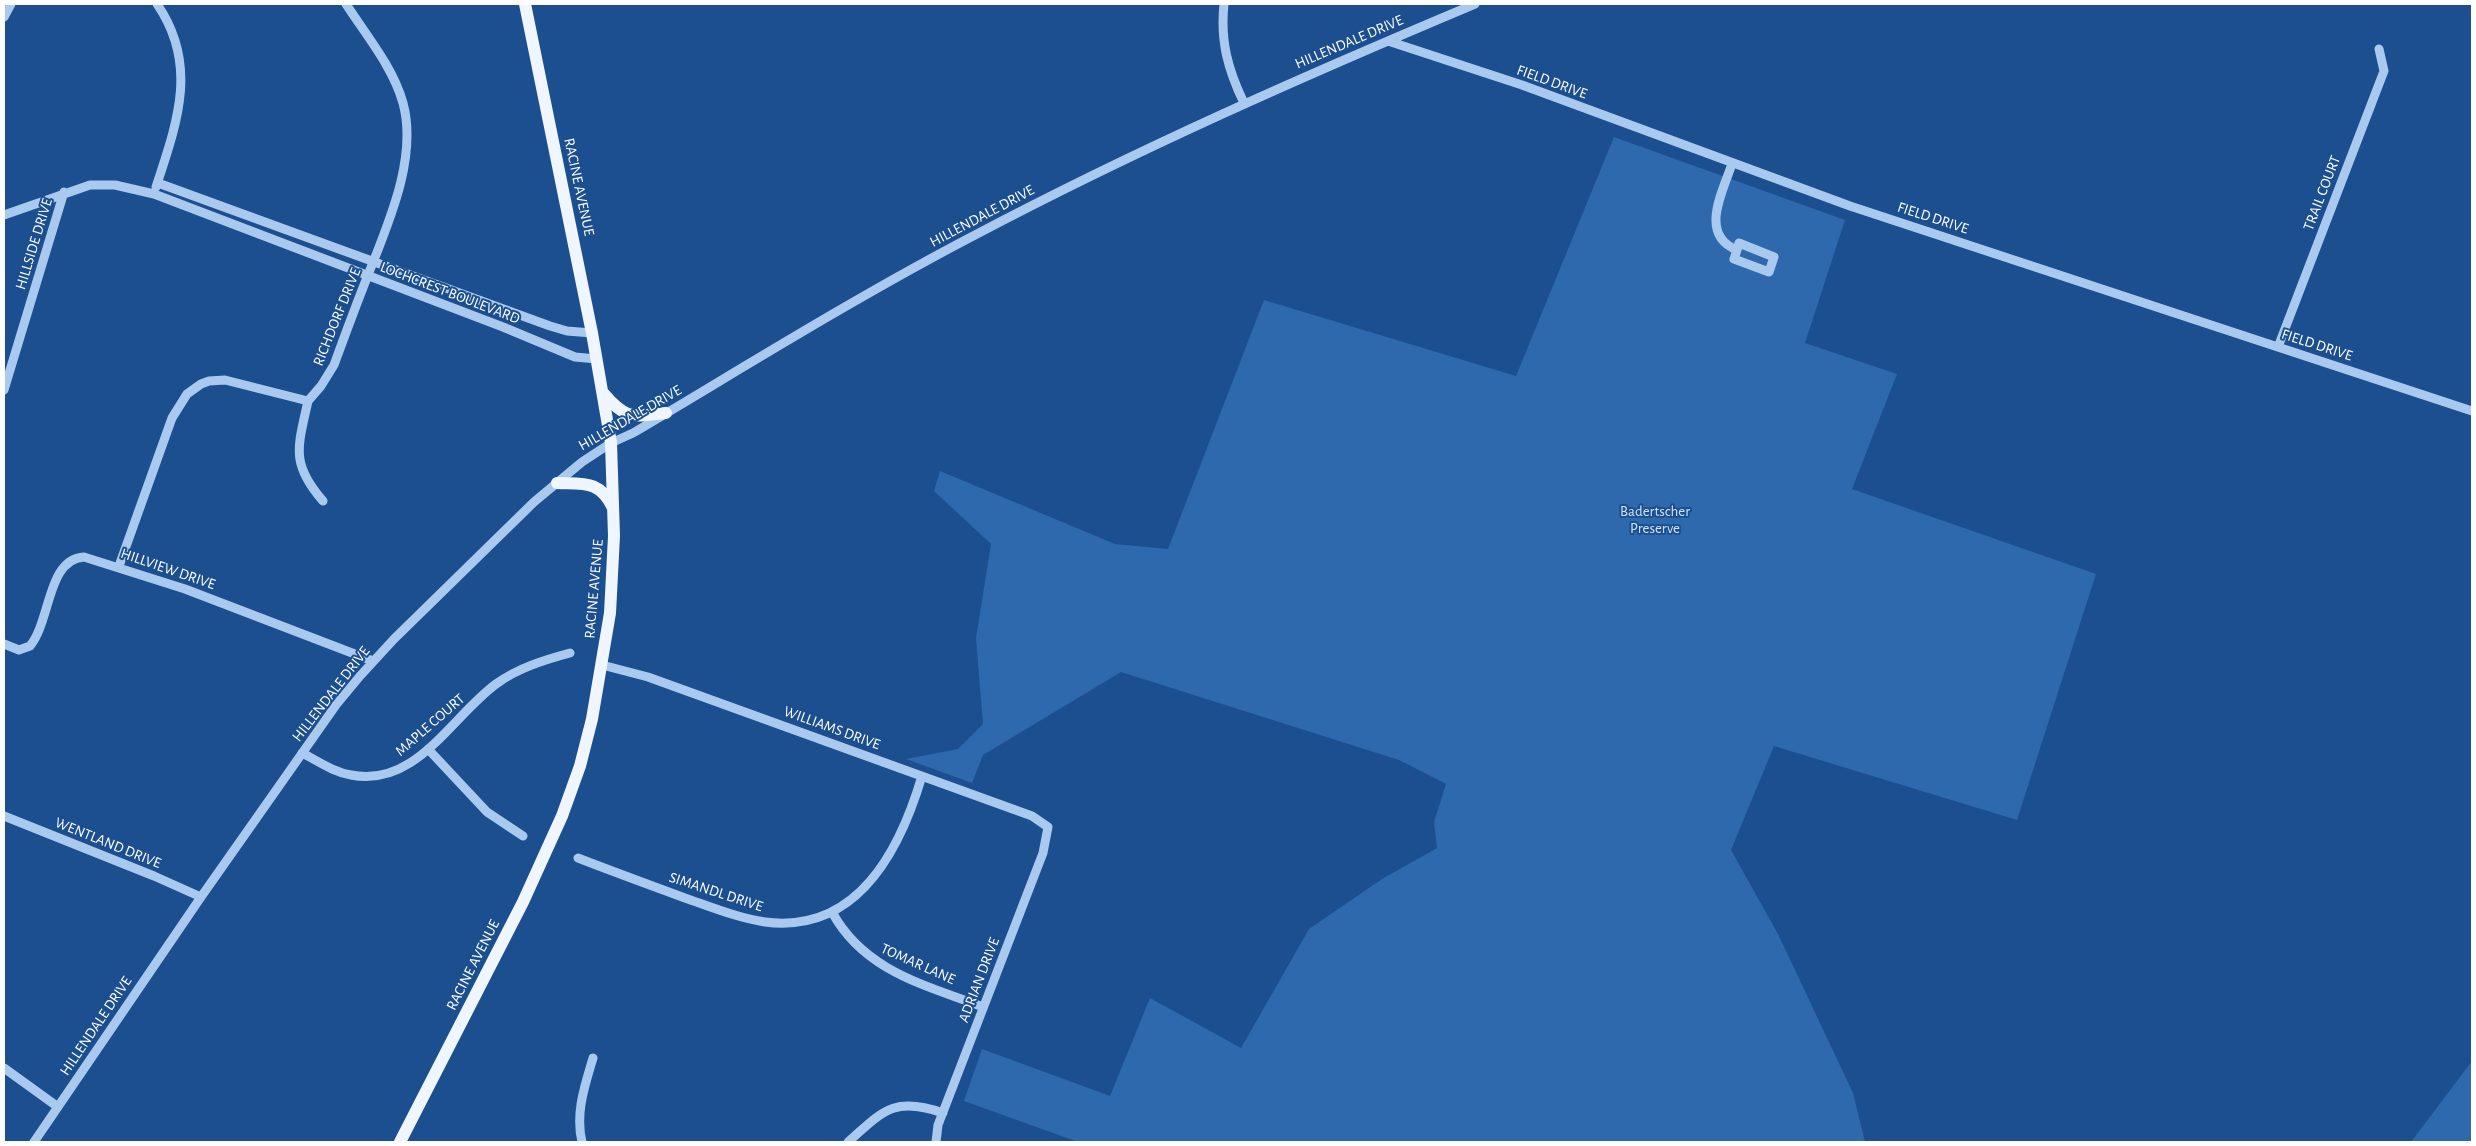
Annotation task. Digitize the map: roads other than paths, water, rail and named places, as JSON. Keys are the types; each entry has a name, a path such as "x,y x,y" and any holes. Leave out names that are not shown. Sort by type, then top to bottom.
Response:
{"main road":[{"name":"RACINE AVENUE","path":"400,1142 550,846 580,766 602,664 610,605 614,511 610,443 603,392 525,4"},
{"path":"603,392 618,410 626,414 639,416 666,413"},
{"path":"557,482 579,483 598,488 606,494 614,511"}],"street":[{"path":"4,17 11,4"},
{"path":"154,194 180,104 182,80 176,40 157,4"},
{"name":"RICHDORF DRIVE","path":"308,401 321,386 334,365 374,261 399,186 406,157 407,131 403,103 392,77 346,4"},
{"path":"1224,4 1223,46 1230,73 1244,103"},
{"name":"HILLENDALE DRIVE","path":"34,1142 201,897 336,705 373,661 498,535 557,482 610,443 666,413 901,275 974,235 1065,188 1244,103 1475,4"},
{"name":"FIELD DRIVE","path":"1388,41 1522,86 1850,206 2472,411"},
{"name":"TRAIL COURT","path":"2278,346 2384,71 2379,49"},
{"path":"1732,164 1715,218 1717,235 1728,247 1736,250"},
{"name":"LOCHCREST BOULEVARD","path":"158,183 567,331 592,332"},
{"name":"LOCHCREST BOULEVARD","path":"4,215 80,187 104,184 154,194 503,327 575,357 597,359"},
{"name":"HILLSIDE DRIVE","path":"4,390 64,192"},
{"path":"118,566 172,418 187,394 209,381 225,380 308,401 299,442 299,462 309,484 323,501"},
{"name":"HILLVIEW DRIVE","path":"4,644 19,650 26,649 35,641 57,577 68,561 84,557 118,566 186,589 373,661"},
{"name":"MAPLE COURT","path":"302,753 341,772 363,777 390,774 402,768 428,749 500,681 520,670 570,653"},
{"name":"WILLIAMS DRIVE","path":"602,664 648,677 1032,816 1048,827"},
{"path":"428,749 487,812 523,836"},
{"name":"SIMANDL DRIVE","path":"578,858 719,910 753,920 784,923 832,912 860,892 884,865 904,828 922,776"},
{"name":"WENTLAND DRIVE","path":"4,816 148,873 201,897"},
{"name":"ADRIAN DRIVE","path":"936,1142 943,1113 1043,853 1048,827"},
{"name":"TOMAR LANE","path":"832,912 848,936 875,962 903,976 983,1007"},
{"path":"582,1142 579,1114 593,1058"},
{"path":"4,1068 58,1107"},
{"path":"848,1142 879,1115 890,1109 915,1105 943,1113"}],"park label":[{"name":"Badertscher Preserve","path":"1655,520"}]}
